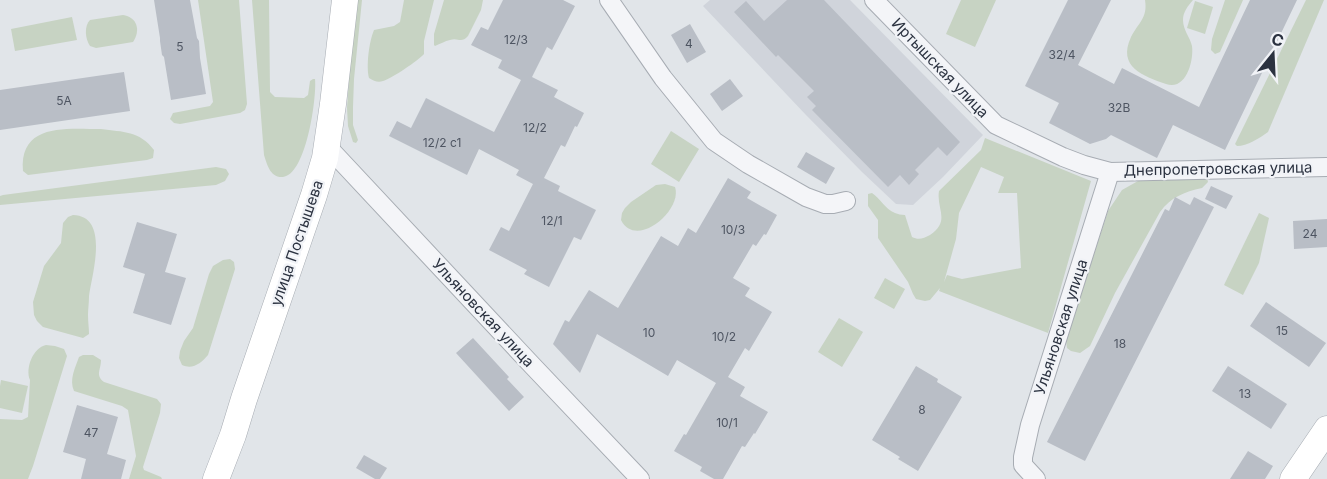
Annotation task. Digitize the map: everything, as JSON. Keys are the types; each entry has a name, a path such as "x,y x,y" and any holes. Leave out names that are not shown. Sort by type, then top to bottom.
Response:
{"main road":[{"name":"улица Постышева","path":"216,479 314,195 327,146 345,0"},
{"path":"1293,479 1327,429"}],"street":[{"path":"609,0 663,78 714,141 748,164 806,197 825,204 846,201"},
{"name":"Иртышская улица","path":"874,0 996,126 1063,157 1110,172"},
{"name":"Ульяновская улица","path":"327,146 640,479"},
{"name":"Днепропетровская улица","path":"1110,172 1327,167"},
{"name":"Ульяновская улица","path":"1036,479 1023,465 1030,425 1110,172"}],"shaded area":[{"path":"710,0 850,0 983,135 913,205 896,204 806,115 703,6"}],"green space":[{"path":"198,0 239,0 247,104 245,110 240,113 180,124 174,123 170,119 173,113 210,106 213,102"},
{"path":"252,0 269,0 270,92 275,97 304,98 308,95 310,81 315,79 312,118 304,150 291,173 283,177 272,173 264,155"},
{"path":"356,0 362,0 354,79 353,125 358,140 356,143 353,142 348,126 347,108"},
{"path":"404,0 434,0 424,41 424,54 392,77 381,82 374,81 369,78 368,67 369,47 374,30 394,26 400,22"},
{"path":"444,0 483,0 481,10 468,36 463,40 453,39 435,46 434,34"},
{"path":"961,0 996,0 975,47 946,34"},
{"path":"1145,0 1193,0 1183,20 1192,46 1192,59 1184,79 1179,83 1166,84 1141,74 1130,63 1127,56 1131,37 1144,16"},
{"path":"1225,0 1243,0 1220,52 1215,54 1211,50 1212,39"},
{"path":"1306,0 1324,0 1268,132 1249,143 1237,146 1235,144"},
{"path":"1195,1 1213,7 1205,34 1187,28"},
{"path":"123,15 132,18 136,25 137,33 133,42 96,48 90,46 86,33 90,20"},
{"path":"72,17 77,40 15,51 11,29"},
{"path":"61,129 101,129 124,132 143,139 154,150 153,158 28,175 23,171 24,155 29,144 37,136"},
{"path":"671,131 699,149 679,182 651,164"},
{"path":"985,138 1091,181 1048,333 939,291 940,288 930,300 916,299 908,282 878,238 878,220 868,206 868,194 872,193 891,211 905,215 912,237 918,239 925,237 940,225 939,191 981,150","holes":["981,167 1004,177 998,193 1017,193 1021,268 962,279 947,275 944,282 956,239 959,213"]},
{"path":"216,167 226,169 229,174 225,181 216,185 0,205 0,196 3,195"},
{"path":"1200,175 1207,178 1208,182 1202,188 1178,196 1160,212 1115,293 1090,346 1080,353 1067,348 1066,341 1108,211 1122,190 1138,181"},
{"path":"665,184 675,187 676,196 665,215 647,229 637,231 628,228 621,220 625,208 656,185"},
{"path":"1259,213 1269,218 1259,263 1243,295 1224,285"},
{"path":"73,215 84,218 92,225 95,235 95,261 89,296 89,334 83,338 43,327 34,315 33,302 44,266 61,243 63,223"},
{"path":"230,259 234,262 235,269 208,355 193,366 182,365 179,358 180,351 193,328 209,274 213,266"},
{"path":"885,278 905,289 894,309 874,298"},
{"path":"839,318 863,332 842,367 818,352"},
{"path":"46,345 64,349 67,356 33,466 28,479 0,479 0,419 22,420 28,417 29,364 37,350"},
{"path":"93,355 101,360 99,375 104,382 157,399 161,404 143,467 144,470 162,479 129,479 136,456 128,410 74,391 73,374 79,357"},
{"path":"1,380 28,386 22,413 0,408"}],"building":[{"path":"154,0 190,0 199,41 206,94 171,100"},
{"path":"503,0 563,0 575,6 552,50 547,47 532,77 558,90 554,97 584,113 565,147 561,145 544,178 560,186 558,191 596,210 581,240 574,237 549,287 524,274 527,270 489,250 501,227 509,231 533,184 516,175 519,170 479,149 467,175 389,136 397,121 411,128 426,98 494,132 521,80 498,68 502,60 471,45 481,27 488,30"},
{"path":"787,0 824,0 960,142 947,156 938,147 915,170 919,174 909,185 900,175 888,187 812,110 816,106 807,97 814,91 778,55 776,57 734,12 746,1 764,21"},
{"path":"1068,0 1111,0 1078,65 1114,84 1122,68 1199,107 1250,0 1297,0 1225,150 1173,125 1157,158 1111,135 1090,144 1049,123 1059,103 1025,86"},
{"path":"690,24 706,52 687,63 671,35"},
{"path":"124,72 130,111 0,130 0,90"},
{"path":"730,79 743,96 722,111 710,94"},
{"path":"806,152 835,168 826,184 797,167"},
{"path":"728,178 751,192 747,198 777,215 766,235 764,234 756,246 753,244 733,278 750,288 745,296 772,312 749,351 745,348 728,377 745,387 740,396 768,412 755,434 745,447 742,446 723,479 714,479 700,471 702,467 674,451 684,434 686,435 716,383 677,360 668,376 597,334 580,373 553,344 565,320 569,322 589,290 618,308 661,236 678,246 688,228 696,233"},
{"path":"1211,186 1233,196 1226,209 1205,199"},
{"path":"1175,197 1190,205 1194,197 1214,207 1085,461 1047,442 1165,209 1169,211"},
{"path":"1327,219 1327,247 1294,249 1293,221"},
{"path":"137,222 177,234 165,272 186,278 171,325 133,313 145,274 123,267"},
{"path":"1266,302 1326,343 1309,367 1250,326"},
{"path":"473,338 524,397 509,411 456,353"},
{"path":"916,366 962,397 918,471 872,440"},
{"path":"1228,366 1287,404 1271,429 1212,391"},
{"path":"77,405 118,417 107,454 126,460 121,479 81,479 86,459 63,452"},
{"path":"1248,451 1273,466 1265,479 1230,479"},
{"path":"364,455 387,468 380,479 375,479 356,468"}]}
